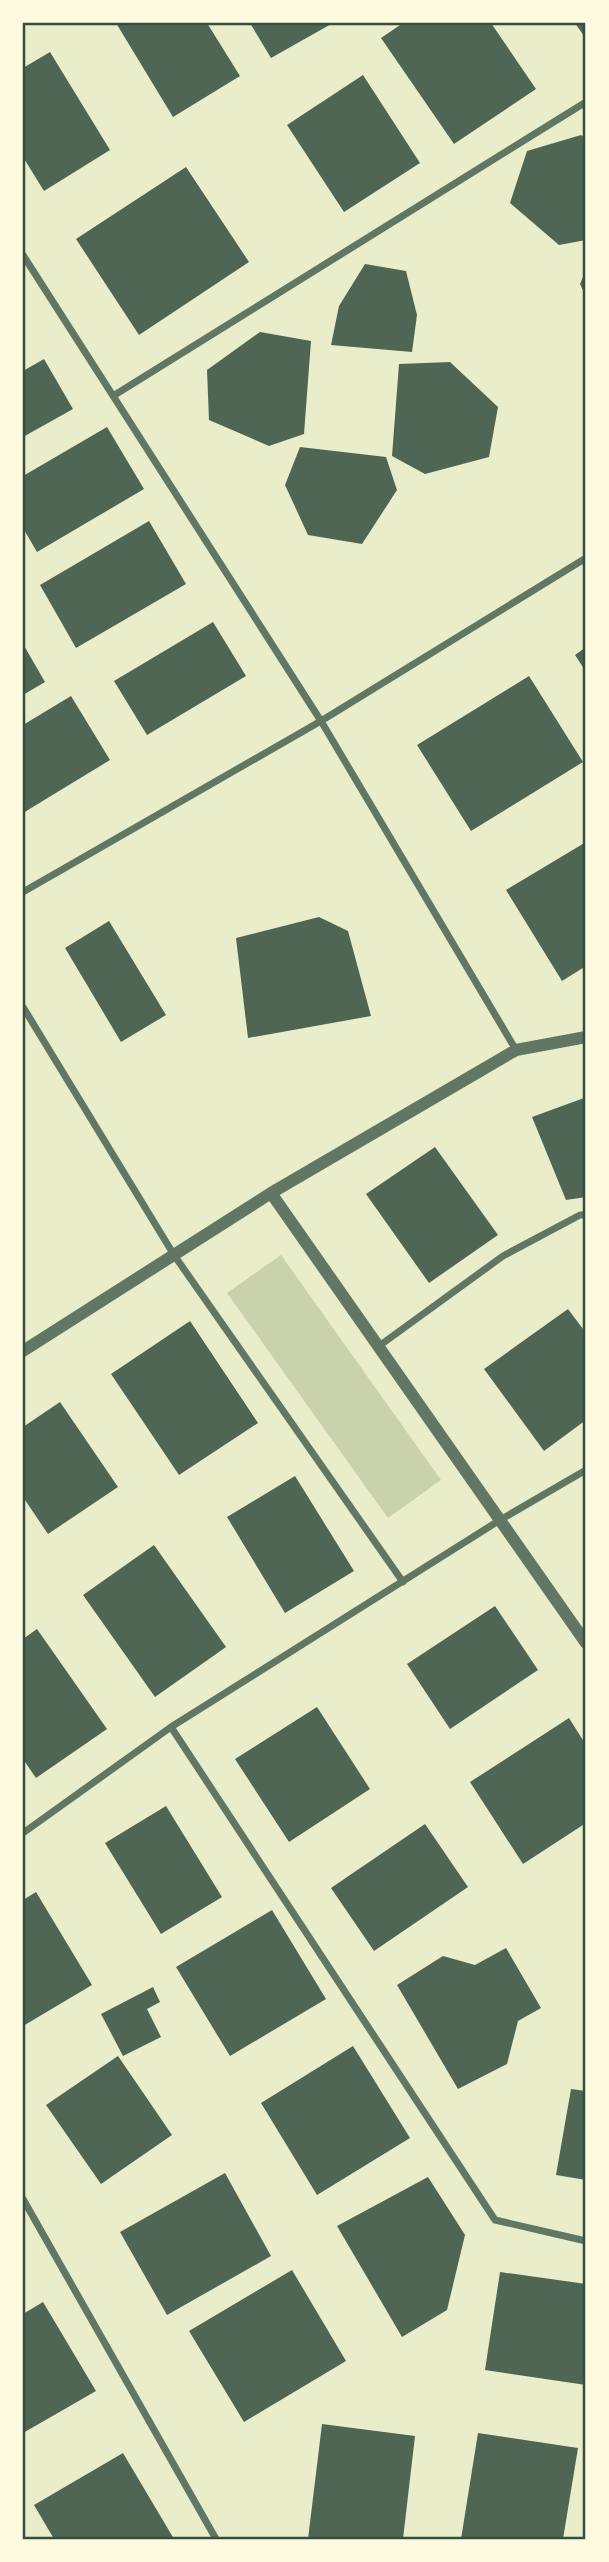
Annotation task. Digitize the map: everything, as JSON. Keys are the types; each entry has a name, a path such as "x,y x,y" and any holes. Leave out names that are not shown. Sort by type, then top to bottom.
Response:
{"street":[{"path":"113,396 586,102"},
{"path":"23,255 321,721 516,1050"},
{"path":"23,892 321,721 586,558"},
{"path":"23,1007 174,1255 403,1582"},
{"path":"23,1351 271,1194 516,1050 586,1037"},
{"path":"271,1194 586,1643"},
{"path":"379,1346 503,1256 580,1215 586,1215"},
{"path":"23,1833 171,1727 500,1520 586,1470"},
{"path":"171,1727 495,2220 586,2241"},
{"path":"23,2199 216,2539"}],"green space":[{"path":"281,1255 441,1480 388,1518 227,1293"}],"building":[{"path":"116,23 207,23 240,76 173,117"},
{"path":"250,23 333,23 271,58"},
{"path":"403,23 491,23 536,89 454,144 381,38"},
{"path":"575,23 586,23 586,39"},
{"path":"50,52 110,150 44,191 23,157 23,68"},
{"path":"363,75 420,163 344,212 287,125"},
{"path":"581,135 586,138 586,240 559,245 510,203 527,151"},
{"path":"186,167 249,262 139,335 76,239"},
{"path":"365,264 406,271 417,315 412,352 331,345 339,306"},
{"path":"586,270 586,297 580,284"},
{"path":"260,332 311,341 304,434 269,446 209,420 207,370"},
{"path":"44,359 73,409 23,437 23,371"},
{"path":"450,362 498,407 489,457 425,474 392,456 399,364"},
{"path":"107,427 144,489 37,552 23,528 23,476"},
{"path":"300,447 386,457 397,490 362,544 308,535 285,485"},
{"path":"149,521 186,584 76,648 40,585"},
{"path":"213,622 246,676 147,735 114,681"},
{"path":"23,644 45,682 23,695"},
{"path":"586,647 586,672 575,655"},
{"path":"529,676 583,762 471,831 417,745"},
{"path":"71,696 110,760 23,813 23,725"},
{"path":"586,842 586,966 562,981 506,890"},
{"path":"319,917 348,931 371,1016 248,1038 236,938"},
{"path":"109,921 166,1015 121,1042 65,948"},
{"path":"584,1098 586,1197 566,1200 532,1117"},
{"path":"435,1147 498,1235 429,1283 366,1194"},
{"path":"568,1309 586,1333 586,1420 544,1451 484,1369"},
{"path":"190,1321 258,1423 179,1475 111,1374"},
{"path":"60,1402 118,1487 48,1534 23,1497 23,1427"},
{"path":"295,1476 354,1571 285,1613 227,1517"},
{"path":"154,1545 226,1647 155,1697 83,1595"},
{"path":"495,1606 538,1670 450,1729 407,1664"},
{"path":"37,1629 107,1729 36,1778 23,1759 23,1639"},
{"path":"317,1707 370,1789 289,1842 235,1759"},
{"path":"569,1718 586,1745 586,1823 523,1864 470,1782"},
{"path":"166,1806 222,1897 161,1934 105,1843"},
{"path":"425,1824 468,1887 374,1951 331,1888"},
{"path":"36,1892 92,1985 23,2026 23,1900"},
{"path":"272,1910 326,1999 230,2056 176,1967"},
{"path":"506,1948 541,2008 518,2021 507,2064 458,2089 397,1985 443,1956 475,1965"},
{"path":"153,1987 160,2002 147,2009 161,2037 123,2056 101,2014"},
{"path":"353,2046 410,2138 317,2195 261,2103"},
{"path":"118,2056 172,2135 101,2184 46,2105"},
{"path":"571,2089 586,2091 586,2180 556,2175"},
{"path":"225,2173 271,2256 167,2315 120,2232"},
{"path":"428,2177 465,2235 447,2310 402,2337 337,2226"},
{"path":"292,2270 346,2361 244,2422 189,2331"},
{"path":"500,2272 586,2284 586,2385 485,2370"},
{"path":"43,2302 96,2391 23,2433 23,2314"},
{"path":"322,2424 415,2436 403,2539 308,2539"},
{"path":"478,2433 578,2448 563,2539 461,2539"},
{"path":"123,2453 174,2539 54,2539 34,2505"}]}
